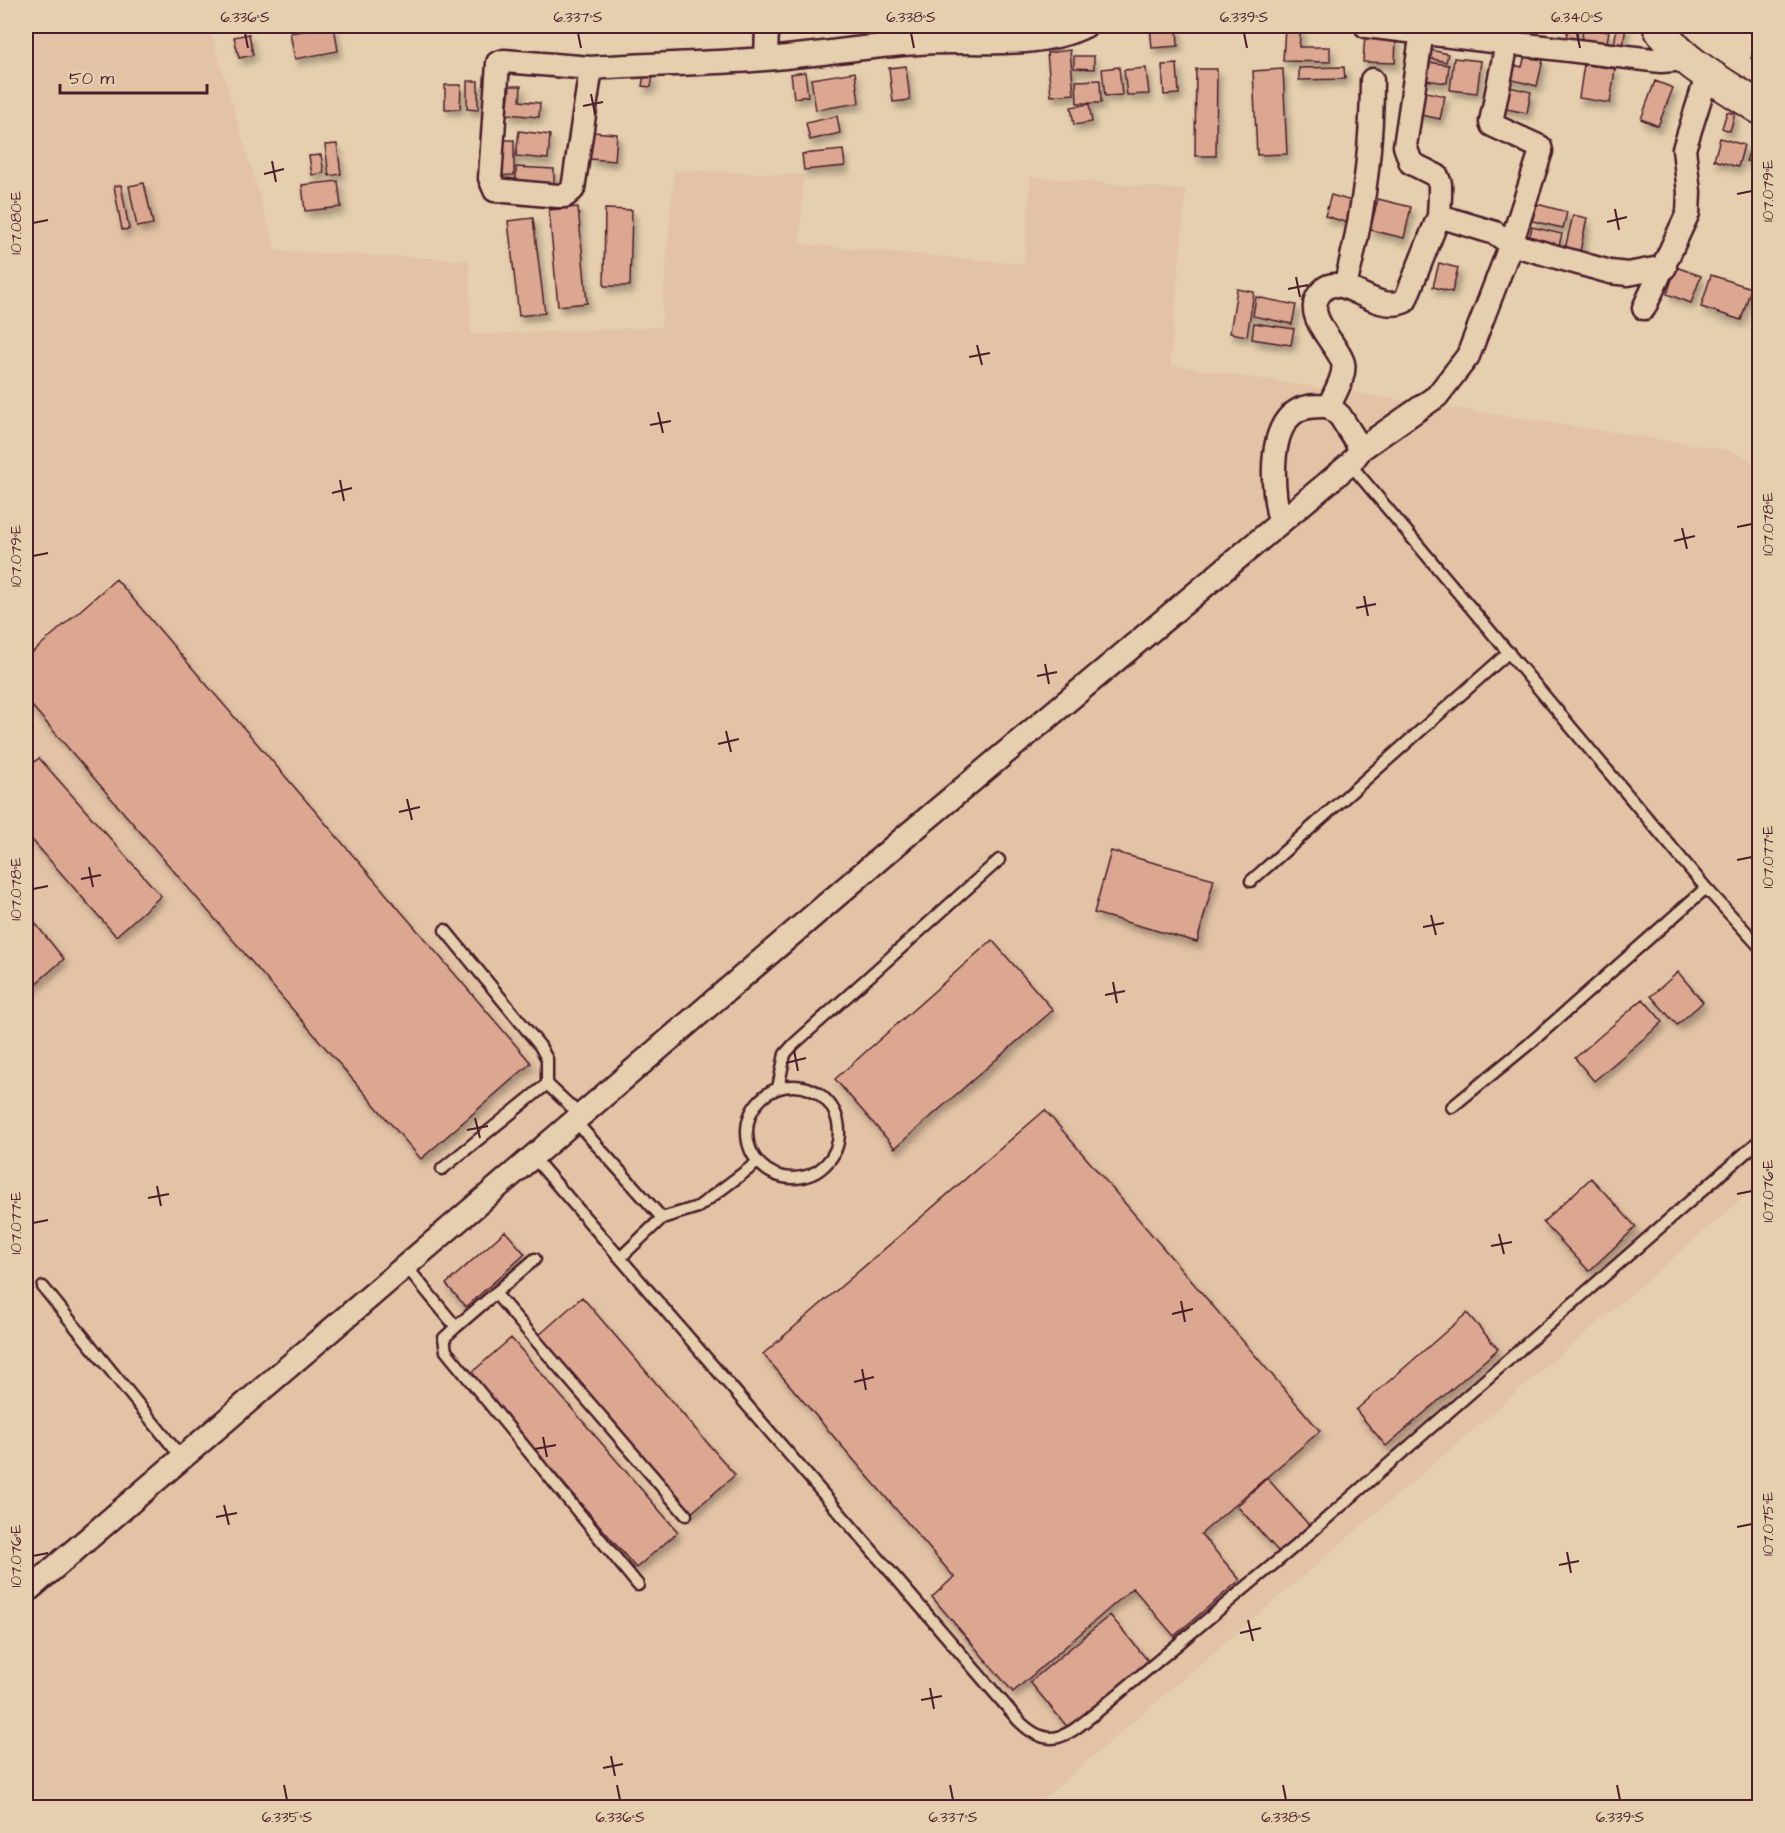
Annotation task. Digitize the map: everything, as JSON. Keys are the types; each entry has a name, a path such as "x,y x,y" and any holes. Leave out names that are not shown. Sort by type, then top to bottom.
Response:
{"street":[{"path":"766,59 767,26"},
{"path":"591,68 573,189 565,196 495,190 490,178 498,63 591,68 766,59 896,44 1042,40 1070,33 1085,26"},
{"path":"1366,26 1698,66"},
{"path":"1659,26 1698,66 1760,108"},
{"path":"1329,406 1344,365 1339,352 1321,329 1316,313 1317,299 1323,289 1330,285 1345,286 1378,303 1397,305 1405,301 1439,216 1440,184 1437,176 1410,163 1405,146 1422,31"},
{"path":"26,1592 534,1158 914,829 1355,456 1437,396 1468,357 1511,244 1541,151 1540,147 1492,125 1491,122 1507,43"},
{"path":"1644,308 1665,267 1688,213 1689,192 1684,149 1698,66"},
{"path":"1345,286 1363,210 1369,166 1372,80"},
{"path":"1439,216 1495,233 1511,244 1610,273 1628,274 1665,267"},
{"path":"1280,521 1272,479 1277,442 1295,411 1308,407 1329,406 1340,416 1355,456"}],"lane":[{"path":"1355,456 1509,652 1706,888 1760,947"},
{"path":"1251,881 1509,652"},
{"path":"778,1088 785,1054 794,1044 999,860"},
{"path":"1452,1107 1514,1057 1706,888"},
{"path":"445,930 540,1046 547,1059 547,1084 662,1218"},
{"path":"442,1169 547,1084"},
{"path":"800,1086 821,1094 835,1111 840,1133 834,1155 819,1172 798,1179 776,1176 758,1162 748,1142 748,1120 759,1100 778,1088 800,1086"},
{"path":"534,1158 622,1256 1019,1721 1032,1734 1056,1738 1069,1734 1098,1711 1294,1547 1760,1140"},
{"path":"622,1256 662,1218 698,1207 758,1162"},
{"path":"534,1259 444,1338 446,1351 639,1585"},
{"path":"406,1266 456,1327"},
{"path":"42,1287 182,1458"},
{"path":"495,1293 686,1515"}],"shaded area":[{"path":"26,26 209,26 276,251 469,260 471,335 661,327 674,170 803,175 800,244 1024,264 1031,177 1186,190 1170,365 1728,450 1759,464 1759,1184 1034,1807 26,1808"}],"building":[{"path":"334,26 338,51 295,59 290,33"},
{"path":"1150,26 1177,26 1178,46 1152,48"},
{"path":"1285,26 1301,26 1299,47 1330,47 1330,62 1283,61"},
{"path":"1568,26 1578,26 1576,41 1566,40"},
{"path":"1617,26 1626,26 1623,47 1614,45"},
{"path":"1584,27 1609,32 1606,46 1581,40"},
{"path":"249,34 253,55 239,58 234,37"},
{"path":"1365,35 1396,37 1395,63 1363,62"},
{"path":"1760,36 1760,61 1751,58"},
{"path":"1423,48 1448,54 1446,62 1421,56"},
{"path":"1070,50 1074,94 1051,96 1047,53"},
{"path":"1525,55 1543,60 1537,86 1501,77 1504,63 1522,67"},
{"path":"1074,56 1094,56 1094,69 1074,68"},
{"path":"1454,58 1481,61 1477,93 1450,90"},
{"path":"1420,61 1449,65 1447,83 1418,79"},
{"path":"1177,64 1179,94 1164,95 1162,65"},
{"path":"1584,64 1615,69 1610,103 1579,98"},
{"path":"906,66 910,100 893,102 889,68"},
{"path":"1119,67 1122,95 1105,96 1102,69"},
{"path":"1344,67 1345,79 1299,80 1299,68"},
{"path":"1146,68 1149,94 1127,95 1124,70"},
{"path":"1196,69 1217,69 1216,156 1195,156"},
{"path":"1283,69 1287,154 1257,155 1253,71"},
{"path":"805,72 808,96 794,98 791,74"},
{"path":"855,72 859,103 816,110 811,79"},
{"path":"644,75 653,76 651,87 642,86"},
{"path":"1100,80 1101,103 1077,103 1076,81"},
{"path":"467,81 478,81 478,110 467,109"},
{"path":"1655,81 1673,88 1658,126 1641,119"},
{"path":"445,85 461,85 460,109 445,109"},
{"path":"1501,85 1531,92 1527,113 1496,107"},
{"path":"510,86 521,86 520,101 540,103 539,117 507,114"},
{"path":"1417,90 1445,96 1440,119 1412,113"},
{"path":"1089,104 1092,122 1074,125 1071,107"},
{"path":"1727,112 1735,114 1730,131 1722,128"},
{"path":"837,116 840,133 810,140 806,123"},
{"path":"519,131 550,135 548,159 516,156"},
{"path":"592,132 617,134 615,161 590,159"},
{"path":"1720,138 1744,145 1738,167 1714,160"},
{"path":"495,140 514,140 514,175 495,176"},
{"path":"1752,143 1760,146 1760,165 1746,161"},
{"path":"337,144 341,174 329,176 325,145"},
{"path":"843,150 845,166 804,170 802,154"},
{"path":"321,155 324,173 312,175 309,156"},
{"path":"516,167 554,169 554,187 516,186"},
{"path":"338,181 341,207 305,211 302,185"},
{"path":"144,183 153,224 137,227 129,186"},
{"path":"121,185 129,229 122,230 114,186"},
{"path":"1331,195 1355,202 1349,223 1325,216"},
{"path":"1378,199 1411,207 1404,238 1370,230"},
{"path":"1537,204 1567,212 1563,228 1532,221"},
{"path":"578,207 587,303 558,306 549,210"},
{"path":"605,209 632,210 630,286 604,286"},
{"path":"1573,215 1587,218 1579,256 1564,253"},
{"path":"533,218 545,313 519,316 508,221"},
{"path":"1532,227 1562,234 1557,253 1527,246"},
{"path":"1439,263 1458,268 1452,292 1433,287"},
{"path":"1676,267 1701,276 1691,303 1667,294"},
{"path":"1711,275 1751,288 1741,320 1701,307"},
{"path":"1237,289 1254,292 1247,336 1230,333"},
{"path":"1256,297 1296,305 1292,324 1253,316"},
{"path":"1254,323 1294,329 1291,345 1252,339"},
{"path":"116,579 531,1063 421,1159 26,699 26,658"},
{"path":"39,758 161,896 116,936 26,833 26,769"},
{"path":"1111,851 1214,879 1197,942 1094,913"},
{"path":"26,912 64,959 26,992"},
{"path":"992,940 1053,1010 895,1148 835,1079"},
{"path":"1678,972 1703,1002 1677,1025 1651,996"},
{"path":"1643,999 1663,1022 1594,1081 1575,1058"},
{"path":"1045,1110 1320,1431 1201,1534 1240,1580 1174,1636 1133,1588 1013,1692 932,1597 954,1577 763,1354"},
{"path":"1591,1178 1636,1227 1589,1271 1543,1222"},
{"path":"505,1231 525,1254 466,1307 446,1284"},
{"path":"582,1297 735,1475 690,1514 538,1336"},
{"path":"1467,1313 1498,1349 1386,1446 1356,1410"},
{"path":"511,1338 678,1532 636,1568 470,1374"},
{"path":"1267,1478 1309,1525 1279,1552 1237,1506"},
{"path":"1110,1615 1149,1662 1069,1729 1030,1682"}]}
